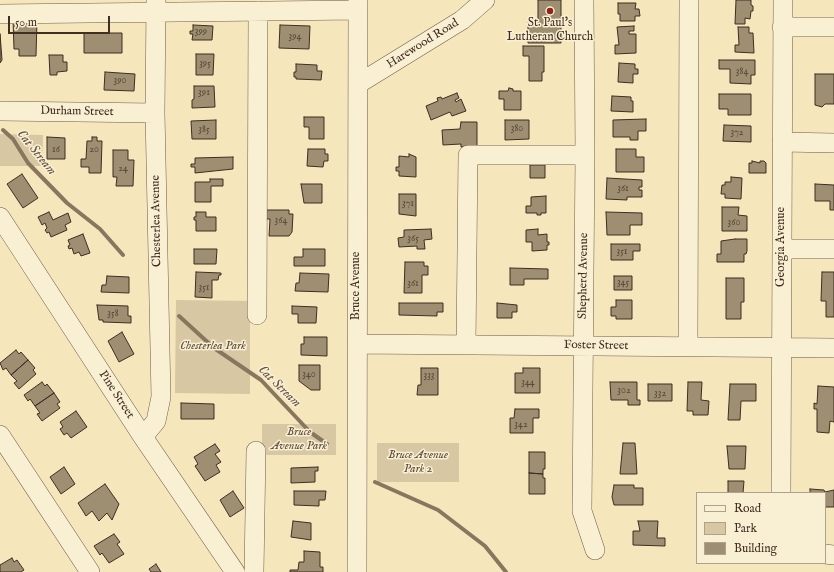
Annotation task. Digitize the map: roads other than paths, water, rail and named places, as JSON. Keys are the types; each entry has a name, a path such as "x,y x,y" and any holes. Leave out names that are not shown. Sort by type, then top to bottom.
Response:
{"street":[{"name":"Harewood Road","path":"358,84 462,20 485,0"},
{"name":"Shepherd Avenue","path":"584,0 585,155 582,511 595,550"},
{"path":"688,347 689,0"},
{"name":"Georgia Avenue","path":"781,492 783,0"},
{"name":"Bruce Avenue","path":"356,572 358,5"},
{"path":"0,14 156,6 258,11 358,5"},
{"name":"Chesterlea Avenue","path":"143,437 156,421 161,397 155,113 156,6"},
{"path":"258,11 258,315"},
{"path":"782,27 834,27"},
{"name":"Durham Street","path":"0,111 155,113"},
{"path":"782,142 834,143"},
{"path":"466,345 468,155 585,155"},
{"name":"Pine Street","path":"0,217 143,437 235,572"},
{"path":"782,249 834,249"},
{"name":"Foster Street","path":"357,344 834,348"},
{"path":"0,434 90,572"},
{"path":"254,572 256,451"}],"waterway":[{"name":"Cat Stream","path":"3,130 13,139 28,163 67,203 100,229 123,255"},
{"name":"Cat Stream","path":"179,316 214,348 261,380 310,432 327,444"},
{"name":"Cat Stream","path":"375,482 438,510 485,546 506,572"}],"place":[{"name":"St. Paul's Lutheran Church","path":"550,11"}],"park label":[{"name":"Chesterlea Park","path":"213,347"},
{"name":"Bruce Avenue Park","path":"299,440"},
{"name":"Bruce Avenue Park 2","path":"418,463"}]}
